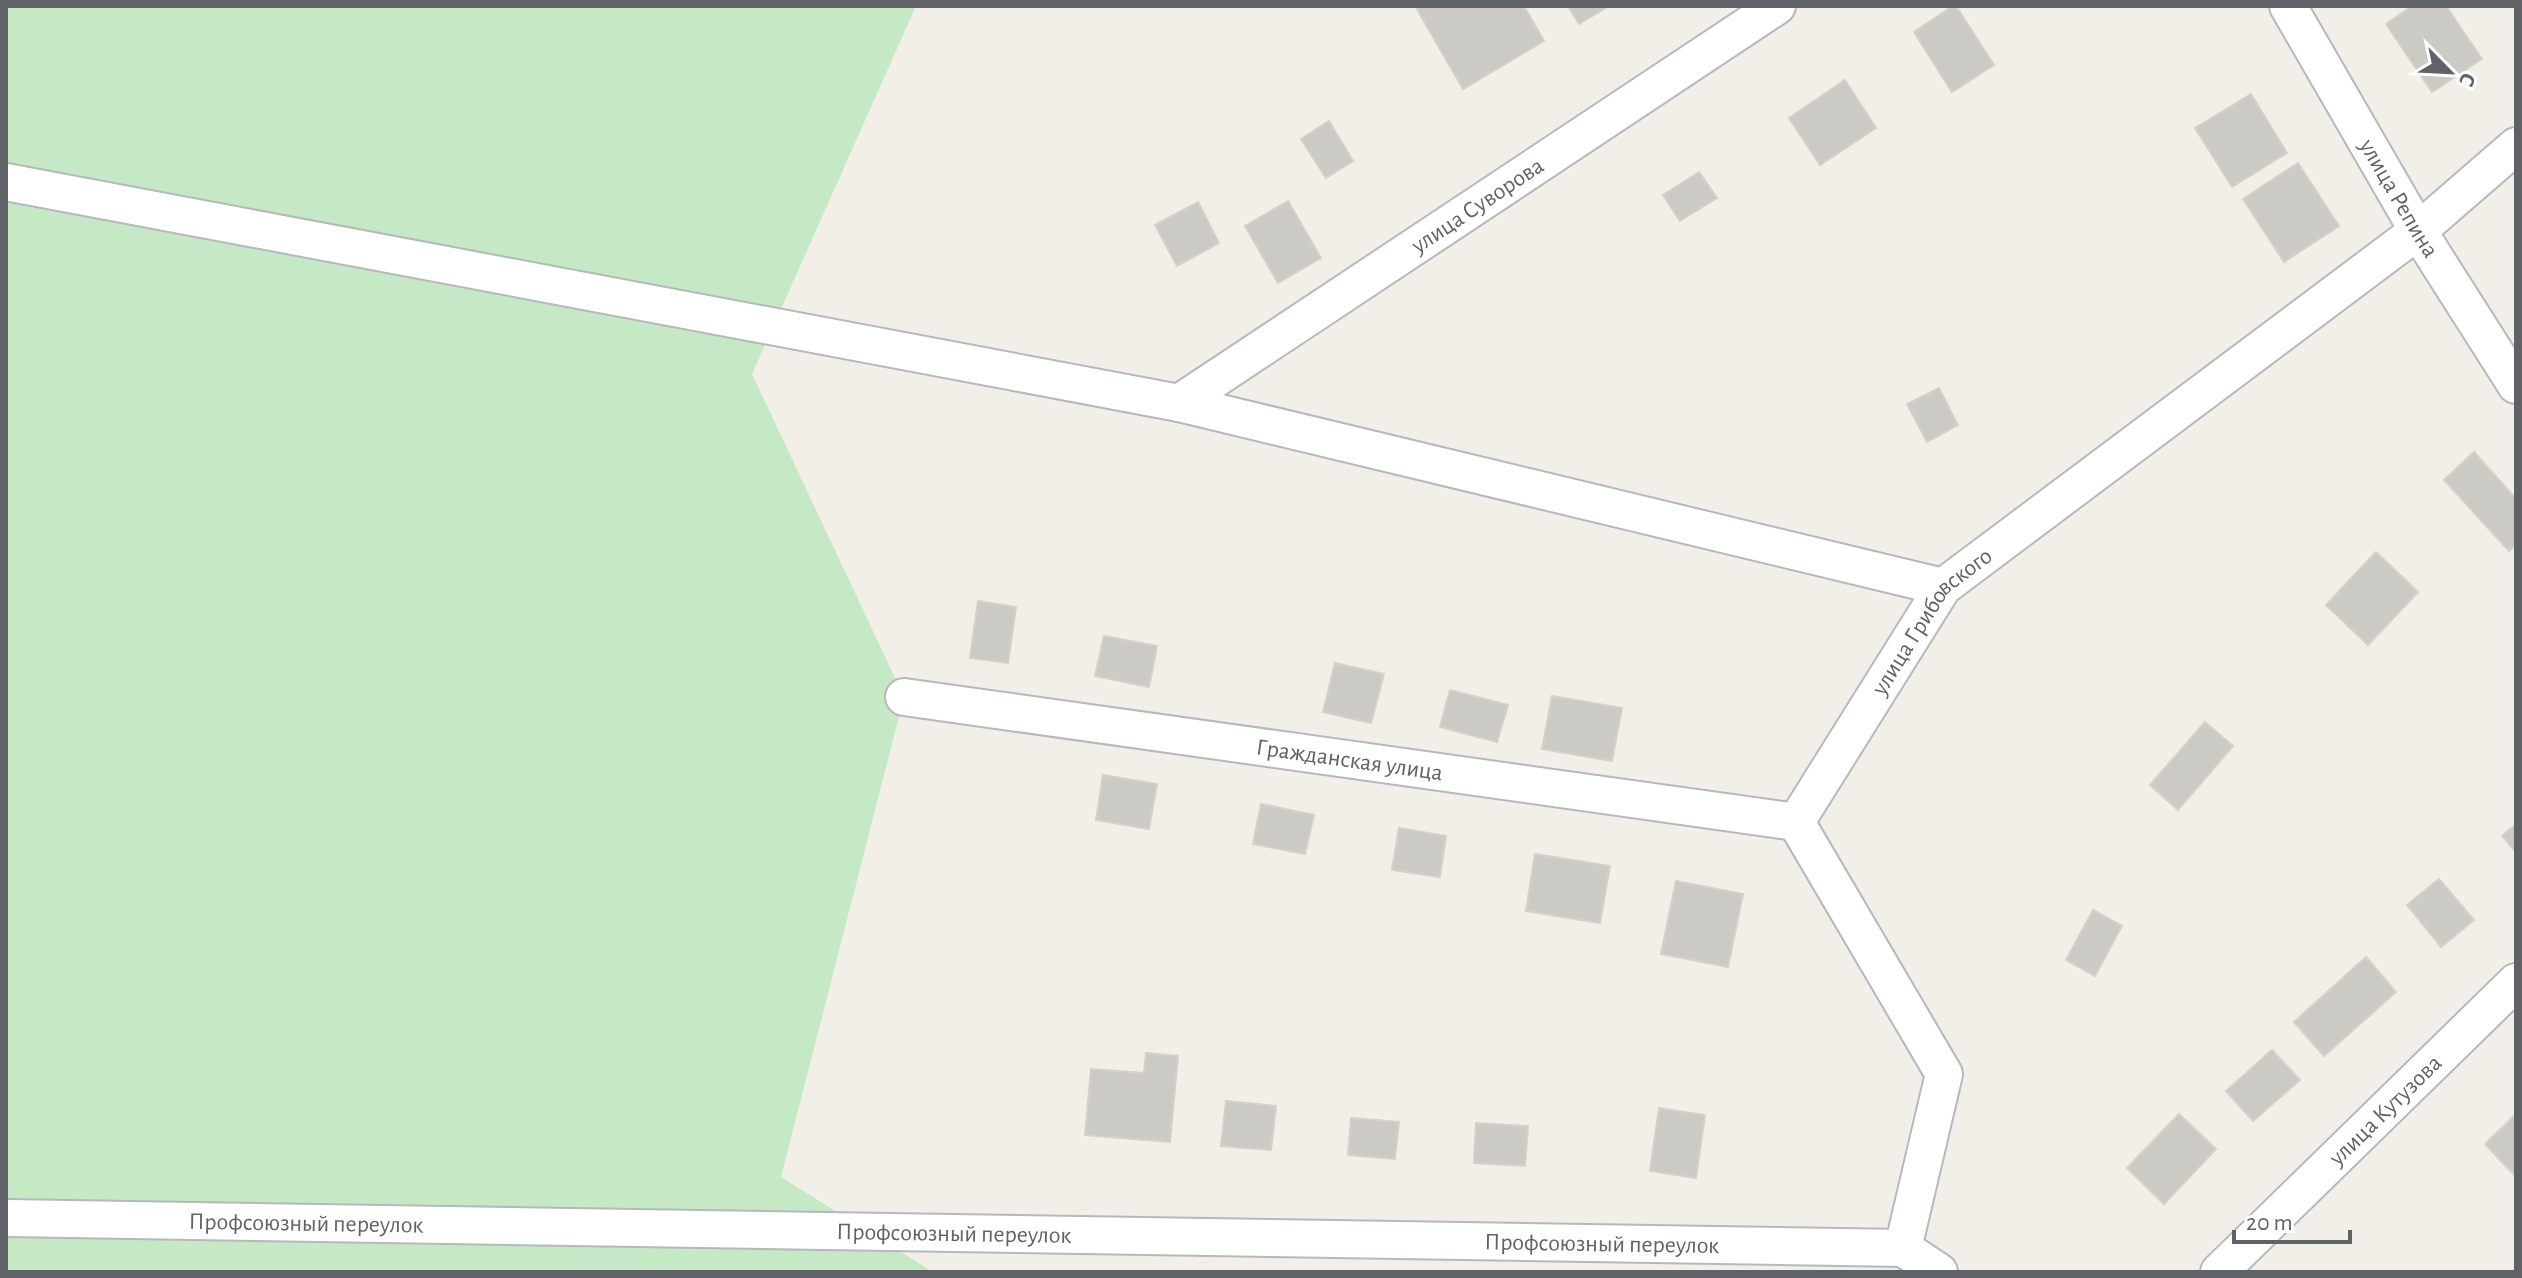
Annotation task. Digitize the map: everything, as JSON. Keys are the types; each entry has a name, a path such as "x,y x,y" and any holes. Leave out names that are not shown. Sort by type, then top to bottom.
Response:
{"street":[{"name":"улица Суворова","path":"1179,403 1777,6"},
{"name":"улица Репина","path":"2288,6 2418,231 2516,385"},
{"name":"улица Грибовского","path":"1796,822 1943,587 2418,231 2516,146"},
{"path":"6,182 1179,403 1943,587"},
{"name":"Гражданская улица","path":"904,697 1796,822"},
{"path":"1796,822 1944,1074 1903,1248 1939,1272"},
{"name":"улица Кутузова","path":"2219,1272 2516,982"},
{"name":"Профсоюзный переулок","path":"6,1218 1903,1248"}],"green space":[{"path":"6,6 916,6 752,374 904,697 781,1177 933,1272 6,1272"}],"building":[{"path":"1422,6 1524,6 1544,41 1463,89 1417,9"},
{"path":"1568,6 1609,6 1579,24"},
{"path":"1956,6 1994,65 1952,92 1914,32"},
{"path":"2412,6 2446,6 2482,59 2432,92 2386,24"},
{"path":"1845,80 1876,128 1820,165 1789,118"},
{"path":"2251,94 2287,153 2232,187 2195,128"},
{"path":"1329,121 1353,161 1326,178 1301,139"},
{"path":"2298,163 2339,226 2284,262 2243,199"},
{"path":"1699,172 1717,198 1680,221 1663,195"},
{"path":"1288,201 1321,258 1278,283 1245,226"},
{"path":"1198,202 1219,243 1177,266 1155,225"},
{"path":"1939,388 1958,425 1927,442 1907,404"},
{"path":"2474,452 2516,499 2516,544 2509,551 2444,480"},
{"path":"2376,552 2418,592 2368,645 2326,605"},
{"path":"978,601 1016,607 1008,663 970,658"},
{"path":"1104,636 1157,646 1149,687 1095,676"},
{"path":"1335,663 1384,674 1371,723 1323,712"},
{"path":"1450,690 1508,705 1497,742 1440,727"},
{"path":"1552,696 1622,708 1612,761 1542,749"},
{"path":"2205,722 2233,746 2178,810 2150,785"},
{"path":"1103,775 1157,784 1149,829 1096,820"},
{"path":"1261,804 1314,815 1305,854 1253,844"},
{"path":"2516,824 2516,852 2502,836"},
{"path":"1399,828 1446,836 1440,877 1392,870"},
{"path":"1535,854 1610,866 1600,923 1526,911"},
{"path":"2439,879 2474,920 2441,947 2407,905"},
{"path":"1676,881 1743,894 1728,967 1661,954"},
{"path":"2093,910 2122,926 2095,976 2066,960"},
{"path":"2366,957 2396,992 2324,1056 2294,1022"},
{"path":"2272,1050 2300,1080 2253,1121 2226,1091"},
{"path":"1146,1053 1178,1056 1170,1142 1085,1135 1091,1069 1144,1073"},
{"path":"1226,1101 1276,1106 1271,1150 1221,1146"},
{"path":"1659,1108 1705,1115 1696,1178 1650,1171"},
{"path":"2179,1114 2216,1149 2164,1204 2127,1168"},
{"path":"2516,1114 2516,1177 2485,1144"},
{"path":"1351,1118 1399,1122 1395,1159 1348,1155"},
{"path":"1476,1123 1528,1126 1525,1166 1474,1163"}]}
